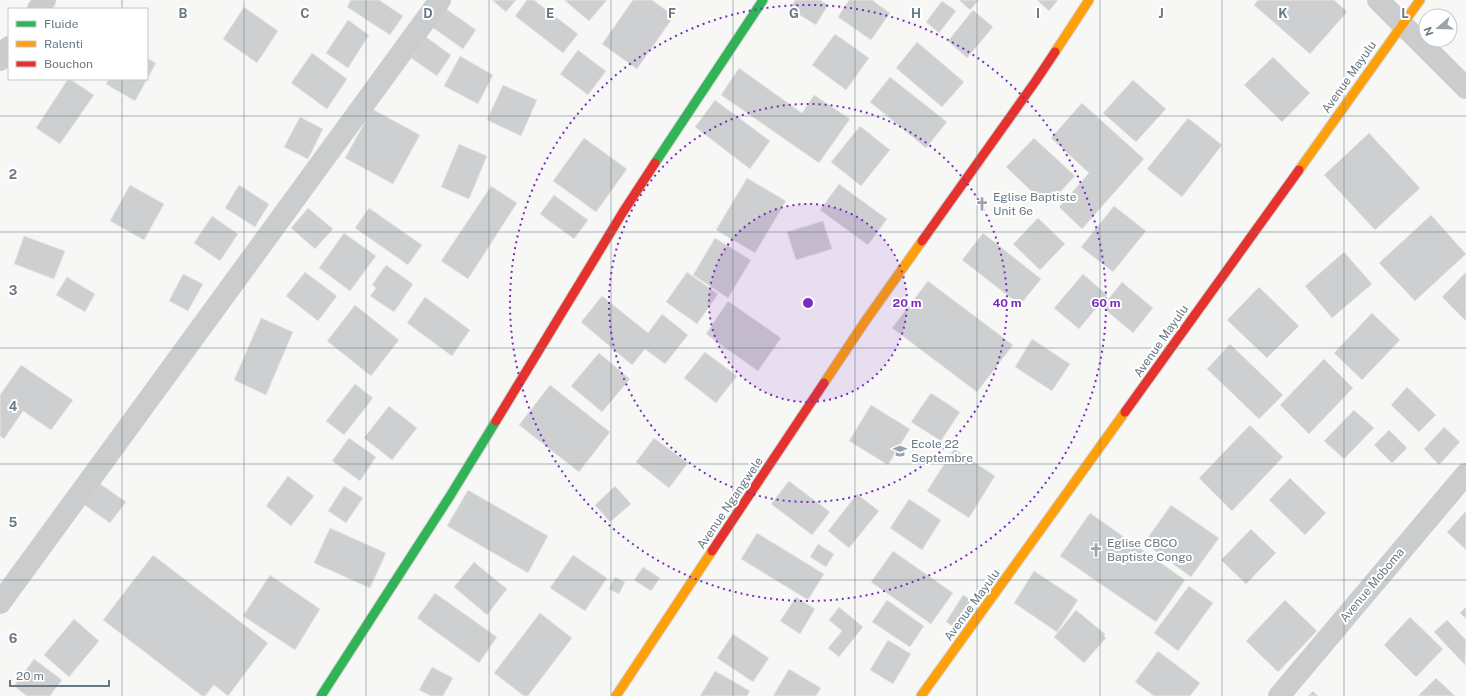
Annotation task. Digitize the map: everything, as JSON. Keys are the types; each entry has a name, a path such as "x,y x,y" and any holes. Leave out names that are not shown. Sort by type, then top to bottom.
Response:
{"street":[{"path":"39,8 45,0"},
{"path":"0,603 440,0"},
{"path":"320,696 450,496 623,212 763,0"},
{"name":"Avenue Ngangwele","path":"616,696 864,323 1035,82 1089,0"},
{"path":"1378,0 1466,88"},
{"name":"Avenue Mayulu","path":"921,696 1420,0"},
{"path":"0,60 8,48"},
{"name":"Avenue Moboma","path":"1279,696 1466,474"}],"building":[{"path":"351,0 379,0 403,16 390,35 347,7"},
{"path":"492,0 516,0 506,12"},
{"path":"527,0 534,0 578,34 563,53 515,16"},
{"path":"564,0 607,0 589,21"},
{"path":"633,0 652,0 674,16 637,69 602,44"},
{"path":"795,0 820,0 828,5 816,25 790,9"},
{"path":"849,0 872,0 890,13 871,40 838,17"},
{"path":"959,0 979,0 970,10"},
{"path":"1037,0 1058,0 1049,11"},
{"path":"1258,0 1334,0 1347,12 1310,54 1254,5"},
{"path":"942,1 956,11 939,33 926,22"},
{"path":"244,7 278,31 257,63 223,39"},
{"path":"445,8 476,30 463,49 432,27"},
{"path":"973,10 993,27 967,58 948,41"},
{"path":"348,20 369,35 348,68 326,53"},
{"path":"835,34 869,58 846,90 812,65"},
{"path":"426,37 451,55 437,76 411,58"},
{"path":"917,42 964,82 942,107 896,68"},
{"path":"578,50 606,71 588,95 560,74"},
{"path":"312,53 347,79 327,109 291,83"},
{"path":"460,56 493,75 478,104 444,86"},
{"path":"1273,57 1310,93 1282,122 1244,85"},
{"path":"148,59 156,63 148,77"},
{"path":"739,68 802,113 814,95 850,119 819,163 721,95"},
{"path":"890,77 947,122 926,148 870,102"},
{"path":"67,80 72,80 94,95 60,144 36,128"},
{"path":"108,80 147,80 135,101 106,84"},
{"path":"1133,80 1166,109 1136,142 1103,113"},
{"path":"503,85 537,100 521,136 487,120"},
{"path":"715,100 770,141 750,169 695,127"},
{"path":"1082,103 1144,159 1082,229 1059,207 1089,173 1051,138"},
{"path":"372,109 420,135 393,184 345,158"},
{"path":"300,117 323,129 308,159 284,147"},
{"path":"1188,118 1222,145 1182,197 1147,169"},
{"path":"860,126 890,150 861,186 831,162"},
{"path":"1369,133 1420,188 1375,230 1324,175"},
{"path":"584,138 627,169 596,212 553,181"},
{"path":"1034,138 1075,176 1047,206 1006,167"},
{"path":"459,144 487,156 469,199 441,187"},
{"path":"747,178 786,201 755,253 716,230"},
{"path":"839,184 887,219 868,245 820,210"},
{"path":"130,185 164,204 144,240 110,221"},
{"path":"239,185 269,204 255,227 225,208"},
{"path":"491,186 517,203 468,279 441,261"},
{"path":"554,195 588,220 574,239 540,214"},
{"path":"1114,206 1146,231 1113,272 1081,247"},
{"path":"308,208 333,229 315,249 291,228"},
{"path":"369,208 422,245 408,265 355,228"},
{"path":"1431,215 1466,254 1415,301 1379,263"},
{"path":"212,216 238,234 220,261 194,243"},
{"path":"1038,218 1065,244 1040,270 1013,244"},
{"path":"823,221 832,249 796,260 787,232"},
{"path":"344,233 376,256 350,291 319,268"},
{"path":"983,233 1041,279 1020,305 962,260"},
{"path":"24,236 65,251 54,279 14,264"},
{"path":"715,238 751,260 728,298 693,275"},
{"path":"1344,252 1372,284 1332,318 1305,286"},
{"path":"386,265 413,284 394,312 370,296 376,288 372,285"},
{"path":"305,272 337,296 318,321 286,296"},
{"path":"687,272 718,294 697,324 666,302"},
{"path":"1466,272 1466,321 1442,297"},
{"path":"183,274 203,284 188,311 169,301"},
{"path":"1083,274 1107,295 1079,329 1054,308"},
{"path":"67,277 95,294 85,312 56,295"},
{"path":"928,281 1013,345 977,392 892,328"},
{"path":"1122,282 1153,308 1133,333 1102,307"},
{"path":"1259,287 1299,326 1267,358 1227,320"},
{"path":"602,296 648,333 662,314 688,335 665,364 645,349 632,365 581,322"},
{"path":"425,297 470,330 452,356 407,323"},
{"path":"728,301 781,338 758,371 706,334"},
{"path":"355,305 399,340 371,376 327,341"},
{"path":"1372,313 1400,340 1362,380 1334,353"},
{"path":"261,318 293,332 266,395 234,380"},
{"path":"1032,339 1070,364 1052,391 1015,367"},
{"path":"1230,344 1283,395 1259,419 1207,369"},
{"path":"705,352 737,376 716,403 684,378"},
{"path":"599,353 630,379 602,412 571,386"},
{"path":"1324,359 1353,388 1309,434 1280,405"},
{"path":"21,365 73,400 51,430 23,411 4,439 0,436 0,395"},
{"path":"355,384 373,398 344,435 326,421"},
{"path":"550,385 610,432 579,472 519,425"},
{"path":"1407,387 1436,415 1419,432 1391,405"},
{"path":"931,393 960,412 941,441 911,422"},
{"path":"871,405 910,429 888,465 849,441"},
{"path":"389,406 417,428 392,460 364,438"},
{"path":"1354,410 1374,428 1344,459 1324,441"},
{"path":"1250,425 1283,457 1232,511 1199,478"},
{"path":"1444,427 1460,442 1439,465 1424,449"},
{"path":"1389,430 1407,448 1392,463 1374,445"},
{"path":"349,438 376,457 360,481 332,461"},
{"path":"654,438 688,463 669,488 636,462"},
{"path":"954,449 995,476 969,518 927,491"},
{"path":"288,476 314,496 291,526 266,506"},
{"path":"1290,478 1326,513 1305,535 1269,500"},
{"path":"789,481 830,512 812,535 771,504"},
{"path":"99,483 126,502 110,523 83,504"},
{"path":"344,486 363,498 346,523 328,511"},
{"path":"615,486 631,504 610,522 595,505"},
{"path":"468,490 548,536 528,573 447,526"},
{"path":"857,494 879,511 849,548 828,531"},
{"path":"909,499 941,520 922,550 890,528"},
{"path":"1171,505 1219,538 1191,577 1144,543"},
{"path":"1466,511 1466,550 1447,532"},
{"path":"1090,513 1185,580 1156,622 1060,556"},
{"path":"330,528 386,553 370,588 314,563"},
{"path":"1251,529 1276,553 1246,584 1221,560"},
{"path":"757,533 824,574 808,600 741,559"},
{"path":"818,544 834,554 826,567 810,557"},
{"path":"893,551 953,593 931,624 871,582"},
{"path":"153,555 268,643 228,696 214,685 205,696 202,696 103,620"},
{"path":"573,555 607,578 585,611 550,588"},
{"path":"474,562 507,589 487,615 454,587"},
{"path":"643,567 660,578 651,591 634,580"},
{"path":"1034,571 1078,600 1057,632 1014,603"},
{"path":"270,575 320,609 295,650 243,616"},
{"path":"615,577 625,582 619,594 609,589"},
{"path":"1189,586 1213,603 1178,651 1154,633"},
{"path":"435,593 497,637 479,663 417,618"},
{"path":"963,595 971,600 954,627 946,622"},
{"path":"796,597 815,609 800,634 780,621"},
{"path":"887,600 924,626 910,647 872,622"},
{"path":"1285,600 1317,631 1278,672 1246,641"},
{"path":"839,607 863,627 839,657 828,648 842,631 829,620"},
{"path":"1466,607 1466,619 1460,613"},
{"path":"1076,610 1105,634 1104,636 1106,638 1084,663 1054,637"},
{"path":"540,613 572,638 528,696 524,696 494,673"},
{"path":"1410,617 1443,649 1416,677 1384,645"},
{"path":"74,619 99,641 69,677 44,655"},
{"path":"1447,620 1466,640 1465,665 1434,632"},
{"path":"733,634 769,658 753,682 717,658"},
{"path":"888,640 911,654 893,684 870,670"},
{"path":"1158,651 1200,683 1190,696 1154,696 1135,682"},
{"path":"34,659 62,680 50,696 27,696 14,686"},
{"path":"432,667 453,678 443,696 431,696 419,690"},
{"path":"789,669 821,688 816,696 773,696"},
{"path":"715,671 750,691 747,696 700,696"},
{"path":"1436,678 1455,696 1418,696"},
{"path":"1313,691 1318,696 1308,696"}],"traffic: fast":[{"path":"655,163 763,0"},
{"path":"321,696 450,496 496,421"}],"traffic: slow":[{"path":"1055,52 1089,0"},
{"path":"1299,170 1420,0"},
{"path":"824,383 922,241"},
{"path":"921,696 1125,412"},
{"path":"616,696 712,551"}],"traffic: jam":[{"path":"922,241 1055,52"},
{"path":"496,421 623,212 655,163"},
{"path":"1125,412 1299,170"},
{"path":"712,551 824,383"}],"place":[{"name":"Eglise Baptiste Unit 6e","path":"982,204"},
{"name":"Ecole 22 Septembre","path":"900,451"},
{"name":"Eglise CBCO Baptiste Congo","path":"1096,550"}]}
